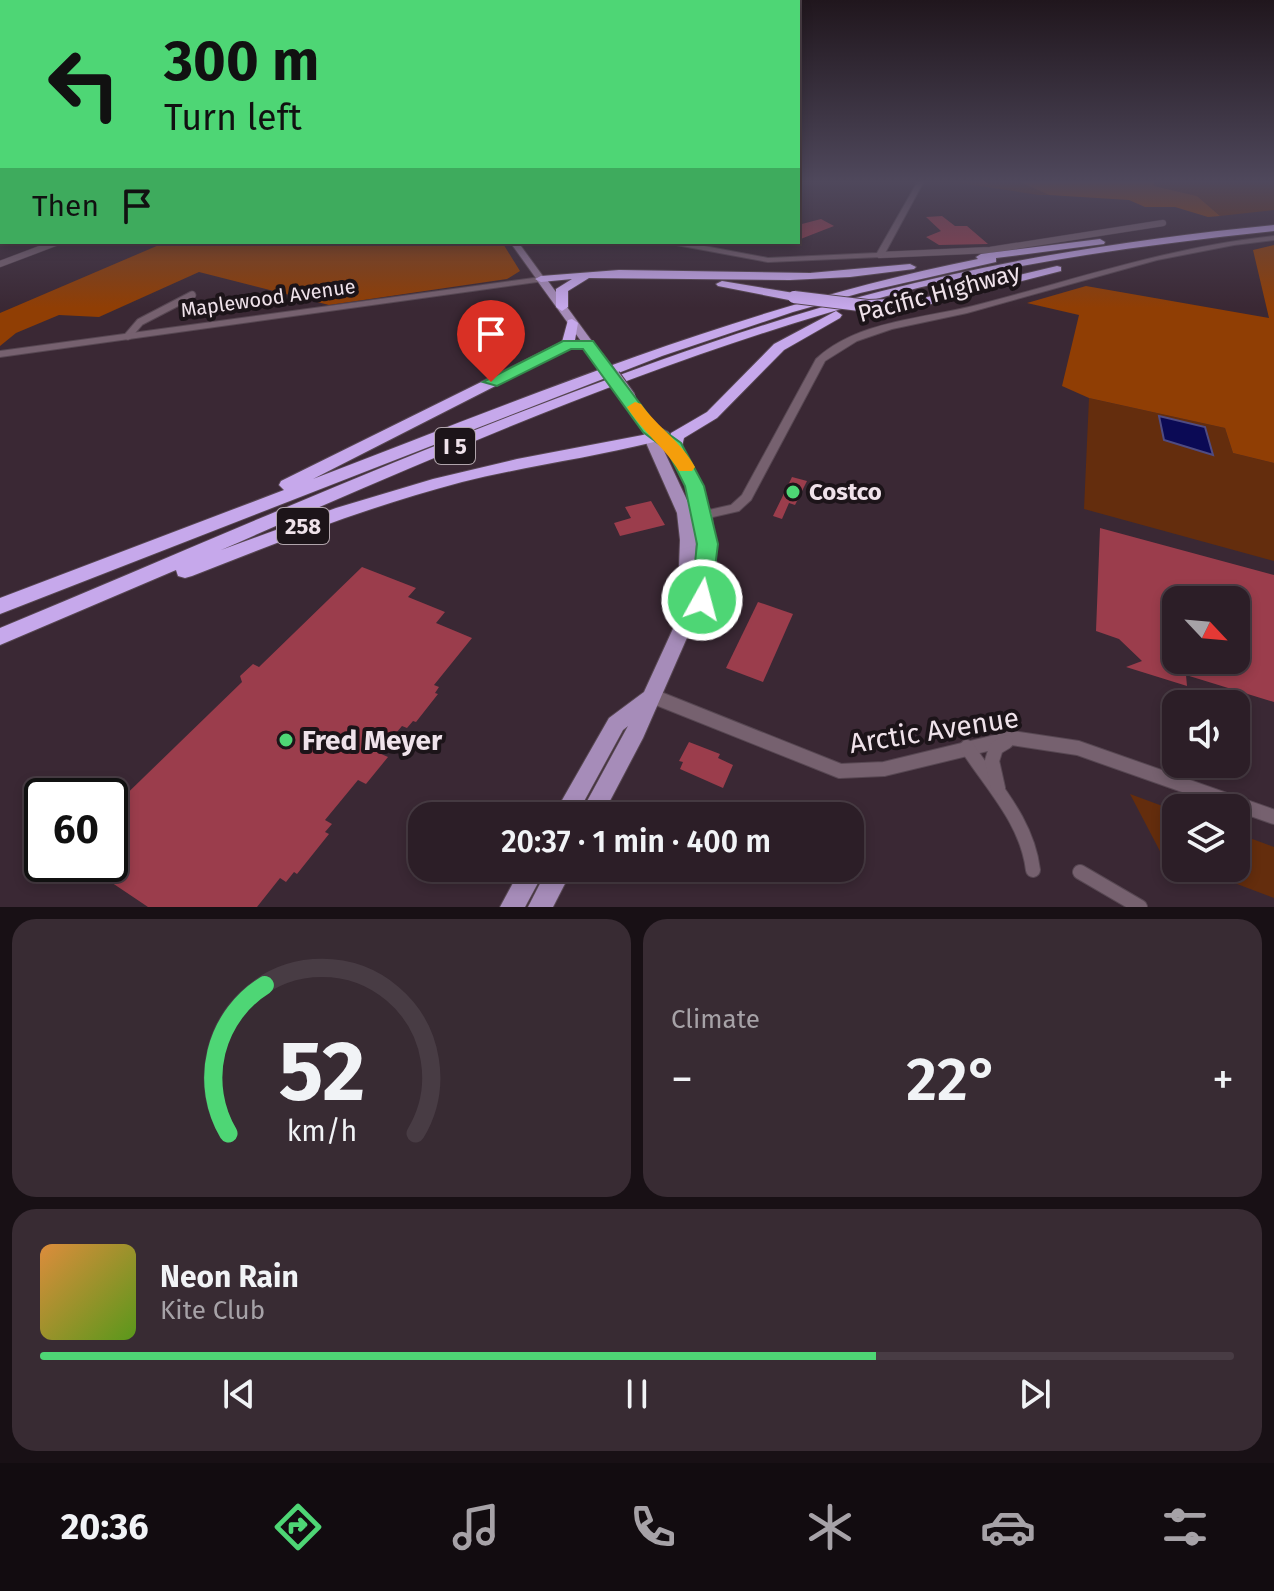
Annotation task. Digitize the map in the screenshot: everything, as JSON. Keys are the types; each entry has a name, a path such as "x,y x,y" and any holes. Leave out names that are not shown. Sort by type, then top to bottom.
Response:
{"highway":[{"name":"I 5","path":"0,605 667,348 891,281 1113,240 1235,223"},
{"name":"I 5","path":"0,639 587,391 820,312 921,286 1065,258 1274,229"},
{"path":"541,279 600,276 680,279 868,306 915,304 1102,258 1274,229"},
{"path":"541,279 606,272 752,277 837,276 1113,240"},
{"path":"562,307 562,289 600,276"},
{"path":"675,447 676,436 712,415 779,347 840,313 921,286"},
{"path":"568,344 572,323"},
{"path":"0,605 258,499 568,344 588,344"},
{"name":"258","path":"0,639 377,501 537,459 649,434"}],"main road":[{"path":"515,244 629,398 670,472 685,513 686,620"},
{"path":"597,802 652,696 686,620 702,600 708,557 704,515 695,486 675,447 649,434"},
{"path":"572,802 616,724 652,696"},
{"path":"512,907 526,882"},
{"path":"540,907 553,882"}],"street":[{"path":"880,255 898,223"},
{"path":"682,244 763,259 880,255 990,250 1161,223"},
{"name":"Pacific Highway","path":"704,515 735,508 747,497 821,359 837,346 864,334 964,311 1149,257 1274,238"},
{"path":"0,264 53,244"},
{"name":"Maplewood Avenue","path":"0,354 541,279"},
{"path":"128,336 137,322 167,312 192,295"},
{"name":"Arctic Avenue","path":"652,696 840,771 884,769 1012,738 1078,748 1274,817"},
{"path":"1000,795 992,761 996,748 1012,738"},
{"path":"967,747 1026,836 1033,870"},
{"path":"1080,872 1140,907"}],"shaded area":[{"path":"161,244 503,244 520,271 507,279 329,305 199,272 99,317 59,315 16,333 0,346 0,313"},
{"path":"1274,245 1274,463 1233,453 1225,428 1089,398 1062,386 1079,315 1027,303 1086,286 1269,318 1253,250"},
{"path":"1089,398 1225,428 1233,453 1274,463 1274,561 1084,509"},
{"path":"1159,416 1205,427 1213,455 1164,440"},
{"path":"1130,794 1162,806 1162,855"},
{"path":"1250,838 1274,847 1274,898 1232,882 1250,882"}],"building":[{"path":"829,223 834,226 800,239 800,224"},
{"path":"933,223 967,226 988,244 939,245 926,237 941,231"},
{"name":"Costco","path":"792,477 807,481 795,505 789,503 782,519 773,516"},
{"path":"651,501 665,525 620,536 614,523 631,518 625,507"},
{"path":"1100,528 1274,575 1274,702 1250,695 1250,690 1235,690 1186,675 1187,686 1126,667 1142,661 1119,639 1096,631"},
{"name":"Fred Meyer","path":"362,567 416,588 408,597 445,612 436,623 472,638 434,685 439,687 435,693 438,694 416,722 413,721 407,728 402,726 379,753 388,757 366,784 358,780 325,820 332,824 325,832 329,834 297,874 294,872 286,882 280,878 257,907 148,907 111,882 128,882 128,793 242,682 240,676 253,664 259,667"},
{"path":"758,602 793,614 763,682 726,668"},
{"path":"689,742 720,754 718,758 733,765 723,788 680,769 683,762 679,761"}],"slow traffic":[{"path":"635,407 649,428 663,435 675,447 686,467"}],"place":[{"name":"Costco","path":"793,492"},
{"name":"Fred Meyer","path":"286,740"}],"route":[{"path":"491,382 568,344 588,344 649,428 663,435 675,447 695,486 704,515 708,544 702,600"}]}
